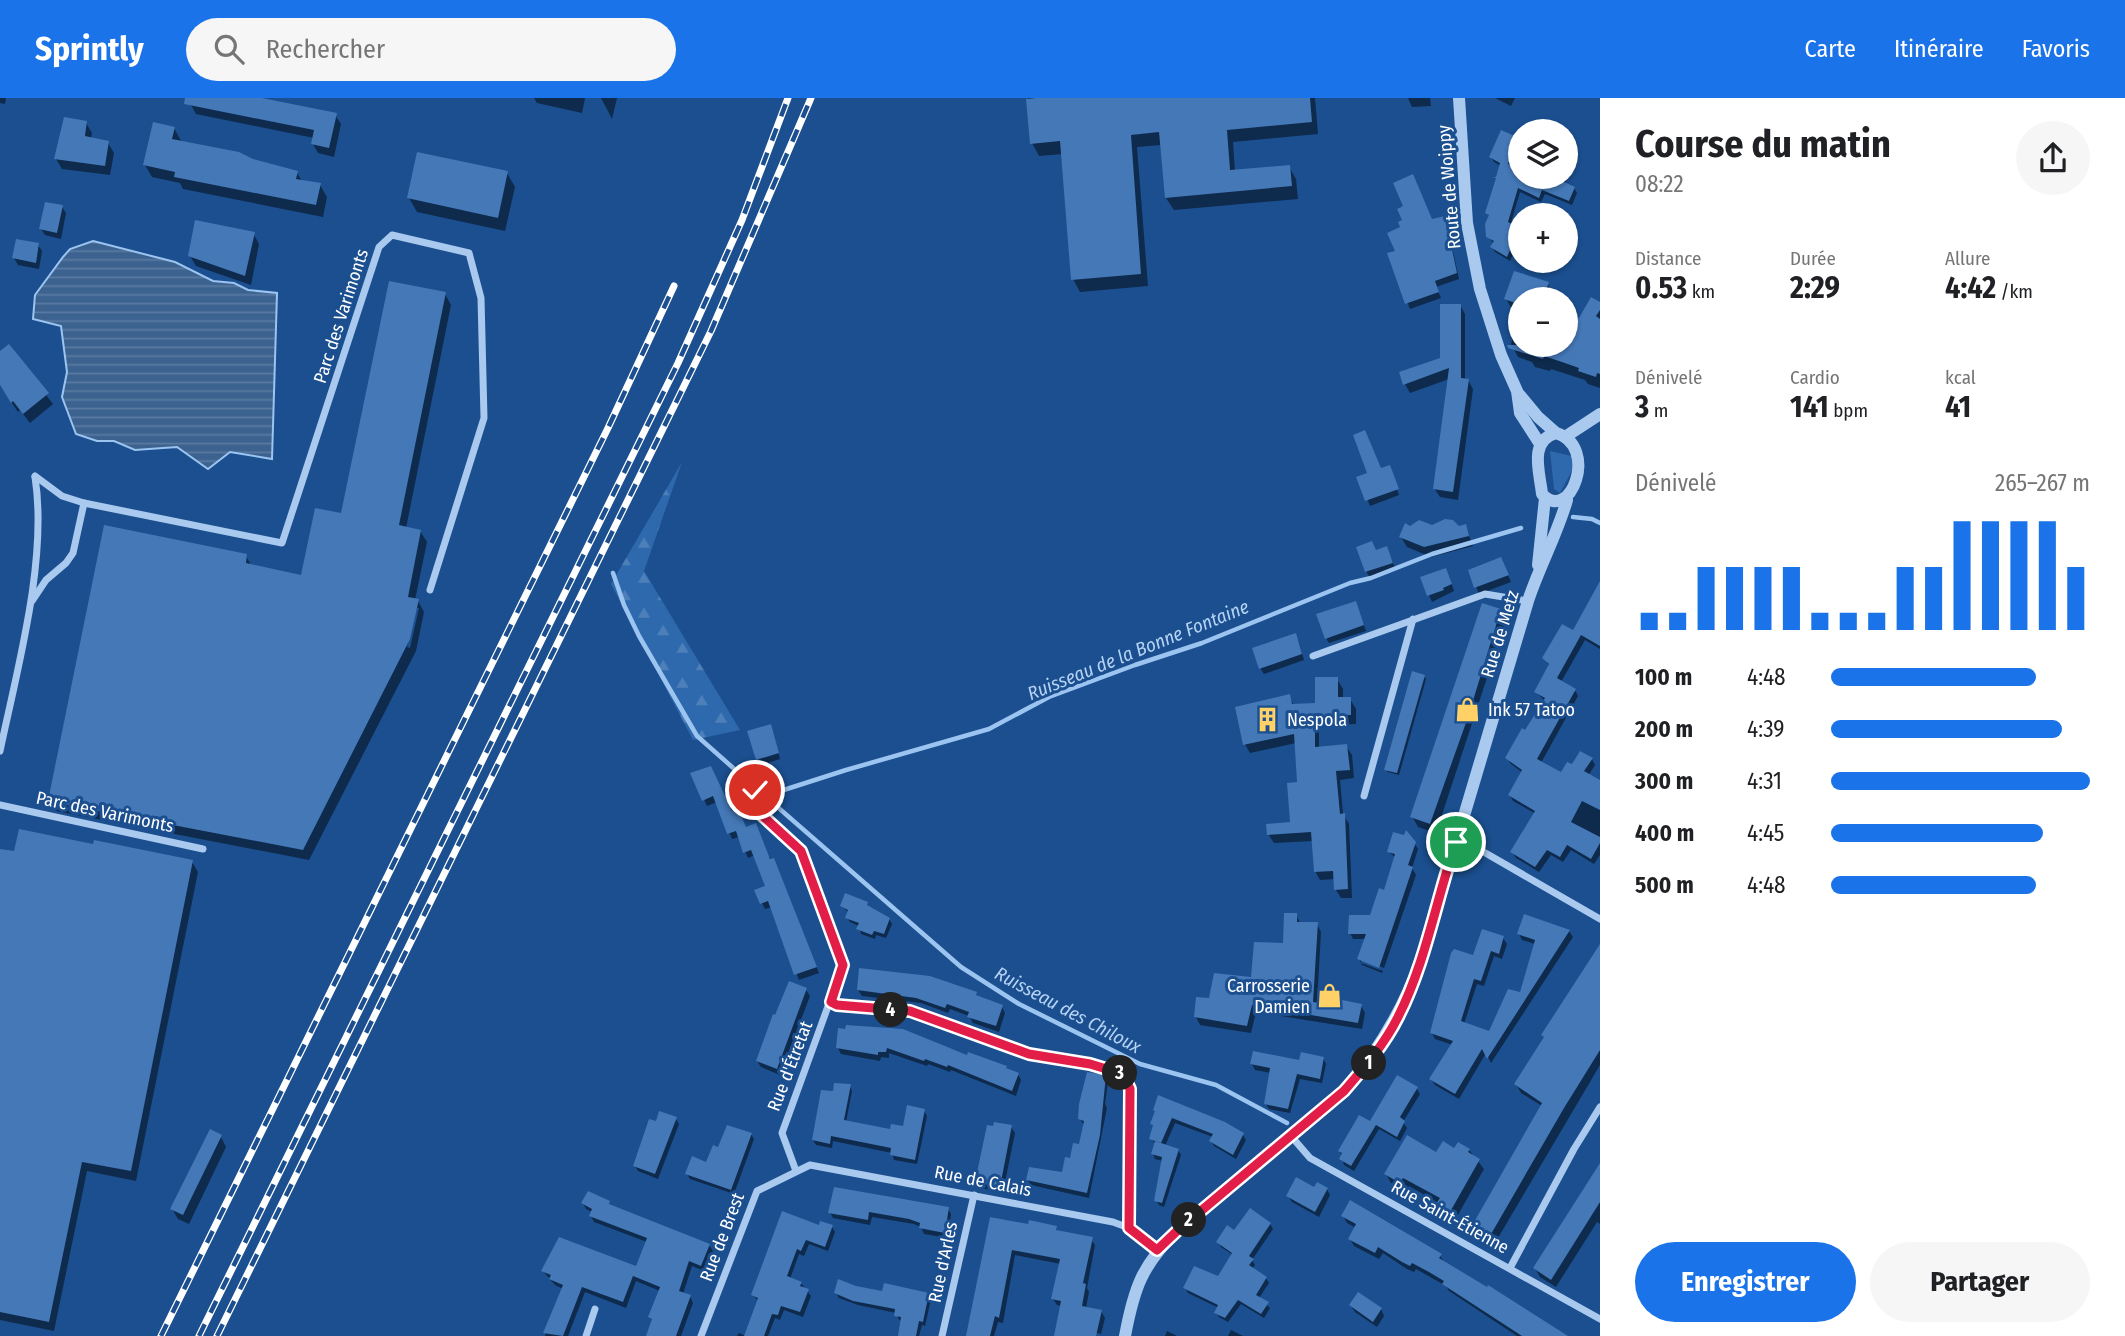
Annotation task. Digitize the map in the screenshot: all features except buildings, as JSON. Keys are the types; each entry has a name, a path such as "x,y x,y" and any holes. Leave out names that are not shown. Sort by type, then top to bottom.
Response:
{"street":[{"name":"Route de Woippy","path":"1458,98 1467,223 1473,258 1501,355 1517,391 1538,417 1562,434"},
{"name":"Parc des Varimonts","path":"0,751 30,605 40,506 35,476 61,496 83,503 282,543 379,247 392,235 469,253 481,298 484,418 430,590"},
{"name":"Route de Woippy","path":"1517,391 1520,413 1540,444"},
{"path":"1562,434 1579,440 1592,461 1582,487 1567,500 1556,502 1542,494 1537,452 1540,444 1550,435 1562,434 1600,414"},
{"name":"Rue de Metz","path":"1538,572 1545,498"},
{"name":"Rue de Metz","path":"1125,1336 1138,1284 1157,1250 1344,1091 1371,1059 1398,1017 1421,960 1528,601 1538,572 1558,531 1567,500"},
{"name":"Parc des Varimonts","path":"30,605 46,580 66,563 73,553 83,503"},
{"path":"1313,656 1485,594 1528,601"},
{"path":"1364,796 1413,619"},
{"name":"Rue d'Étretat","path":"755,790 753,807 801,851 843,965 782,1133 796,1171"},
{"name":"Parc des Varimonts","path":"0,805 203,849"},
{"path":"1456,842 1482,851 1600,919"},
{"path":"831,1002 837,1005 910,1011 1029,1054 1090,1064 1123,1074 1130,1089 1129,1228"},
{"path":"1510,1268 1574,1149 1600,1107"},
{"name":"Rue Saint-Étienne","path":"1291,1136 1310,1158 1600,1319"},
{"name":"Rue de Calais","path":"796,1171 810,1165 1112,1222 1129,1228 1157,1250"},
{"name":"Rue de Brest","path":"701,1336 757,1191 796,1171"},
{"name":"Rue d'Arles","path":"942,1336 974,1195"},
{"path":"586,1336 595,1309"}],"green space":[{"path":"1550,451 1576,457 1577,461 1560,493 1554,489"},
{"path":"682,462 644,571 740,730 693,740 611,584"}],"shaded area":[{"path":"93,241 175,262 213,281 234,283 248,290 277,293 272,459 230,452 208,469 177,447 135,450 114,441 97,441 76,434 62,397 67,372 61,326 33,319 35,295 70,249"}],"waterway":[{"name":"Ruisseau de la Bonne Fontaine","path":"1573,517 1592,519 1600,523"},
{"name":"Ruisseau de la Bonne Fontaine","path":"765,796 989,729 1049,697 1202,643 1350,583 1371,578 1432,554 1521,528"},
{"name":"Ruisseau de la Bonne Fontaine","path":"613,573 639,636 697,736 740,774"},
{"name":"Ruisseau des Chiloux","path":"766,797 961,967 1019,1004 1140,1064 1216,1085 1287,1123"}],"railway":[{"path":"199,1336 678,363 742,220 788,98"},
{"path":"217,1336 711,331 811,98"},
{"path":"161,1336 608,428 674,286"}],"place":[{"name":"Ink 57 Tatoo","path":"1468,710"},
{"name":"Nespola","path":"1267,720"},
{"name":"Carrosserie Damien","path":"1330,996"}],"route":[{"path":"755,790 753,807 801,851 843,965 831,1002 837,1005 910,1011 1029,1054 1090,1064 1123,1074 1130,1089 1129,1228 1157,1250 1203,1208 1344,1091 1383,1043 1412,986 1456,842"}]}
